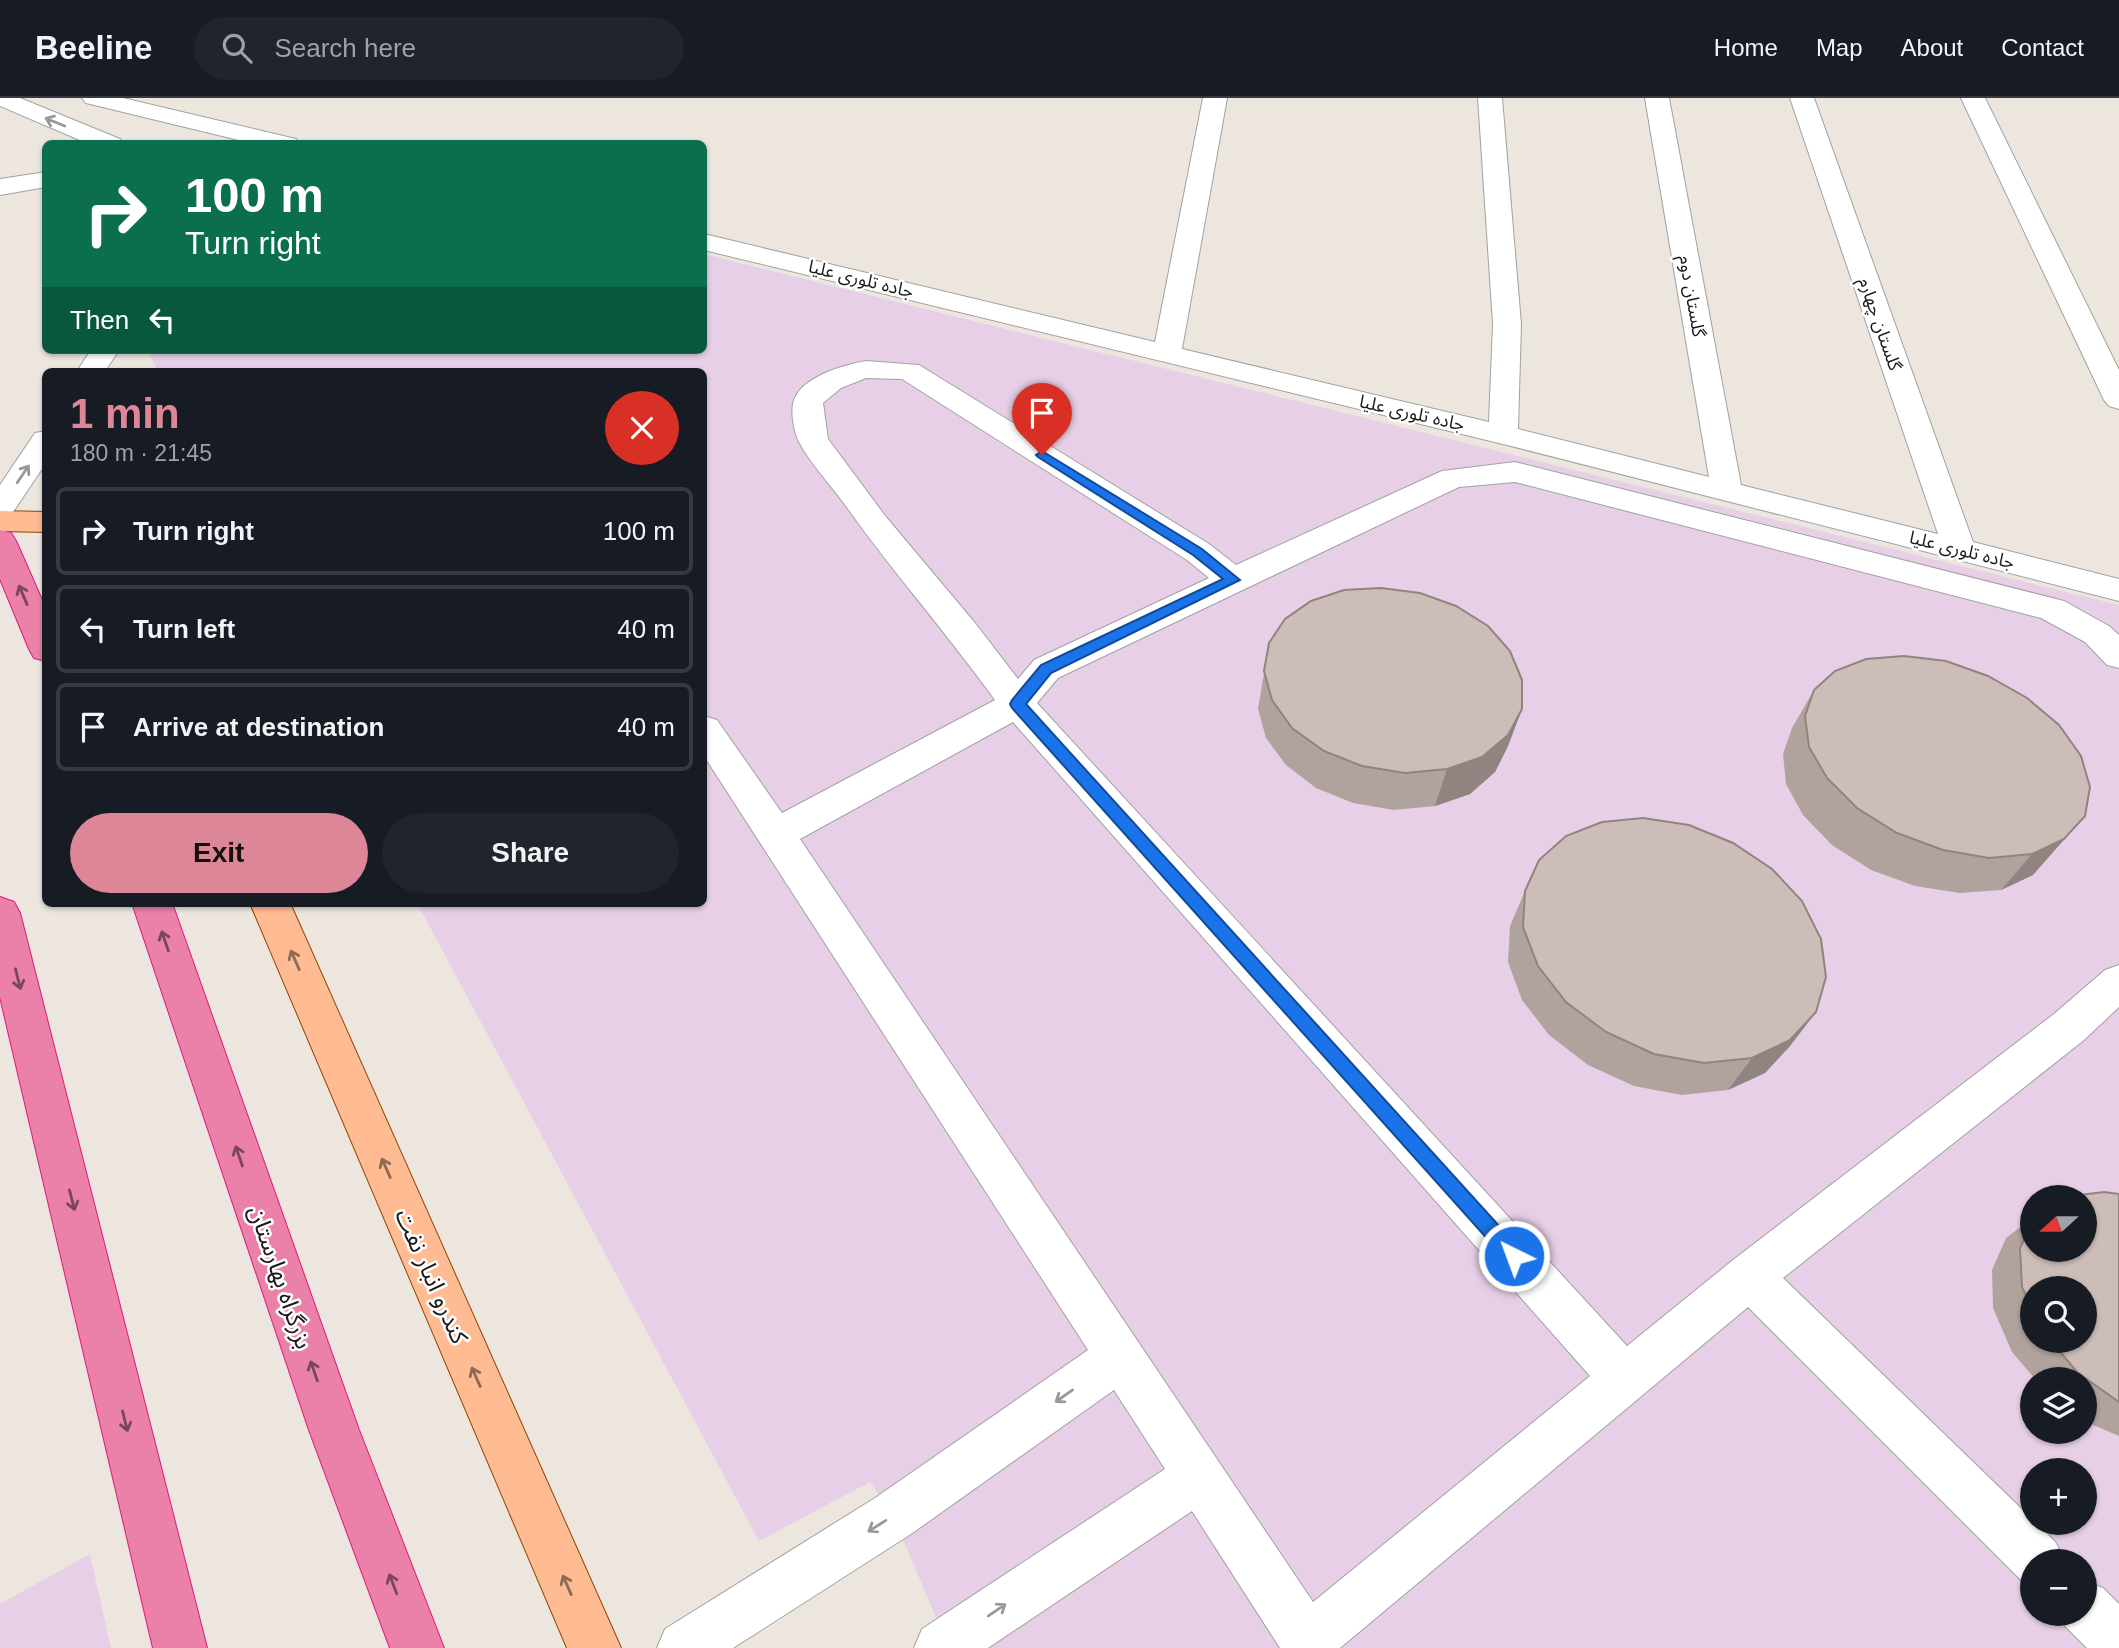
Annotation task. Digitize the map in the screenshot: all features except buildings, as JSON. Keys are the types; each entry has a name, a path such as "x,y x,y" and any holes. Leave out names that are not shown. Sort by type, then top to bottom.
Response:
{"highway":[{"path":"0,541 42,640"},
{"name":"بزرگراه بهارستان","path":"153,907 334,1430 417,1648"},
{"path":"0,913 180,1648"}],"main road":[{"path":"0,521 42,522"},
{"name":"کندرو انبار نفت","path":"272,907 594,1648"}],"street":[{"path":"0,98 101,140"},
{"path":"94,98 270,140"},
{"path":"1167,354 1215,98"},
{"path":"1490,98 1507,324 1503,435"},
{"name":"گلستان دوم","path":"1657,98 1727,493"},
{"name":"گلستان چهارم","path":"1802,98 1959,549"},
{"path":"1973,98 2119,400"},
{"path":"0,187 42,180"},
{"path":"0,200 42,198"},
{"name":"جاده تلوری علیا","path":"707,243 1503,435 2119,590"},
{"path":"1233,580 1198,552 909,371 872,367 843,375 821,386 808,401 808,418 813,440 875,524 963,631 1017,704 1625,1379"},
{"path":"0,508 42,445"},
{"path":"776,834 1017,704 1046,669 1453,478 1515,472 2052,610 2096,634 2119,656"},
{"path":"707,733 776,834 1308,1645 1749,1276 2069,1027 2119,982"},
{"path":"1749,1276 2026,1549"},
{"path":"684,1648 892,1516 1119,1357"},
{"path":"941,1648 1199,1476"},
{"path":"2097,1620 2119,1642"}],"shaded area":[{"path":"707,255 2119,605 2119,1648 949,1648 893,1516 870,1482 759,1541 419,907 707,907 707,368 156,368 151,354 707,354"},
{"path":"90,1554 111,1648 0,1648 0,1604"}],"route":[{"path":"1042,455 1198,552 1233,580 1046,669 1017,704 1514,1256"}]}
